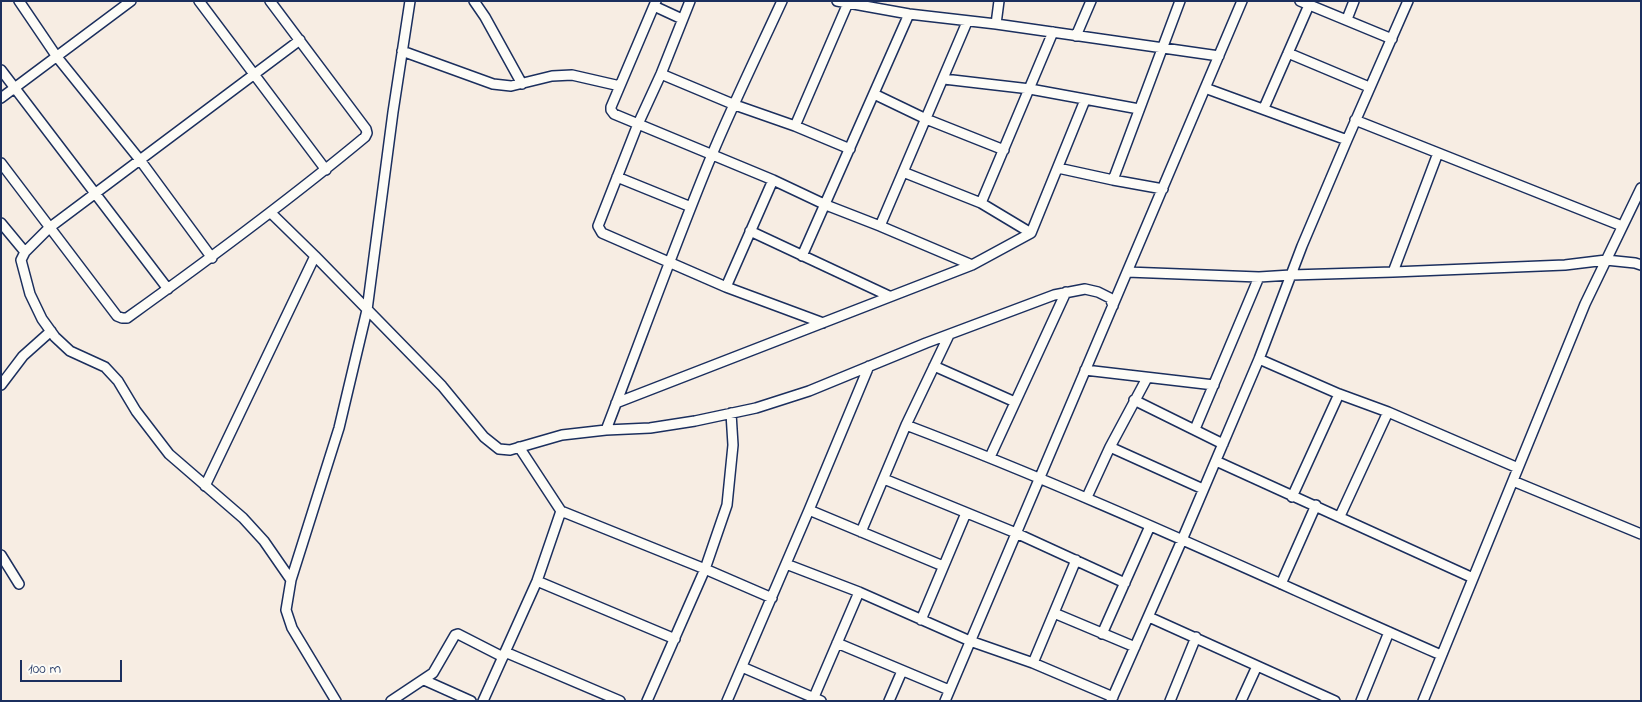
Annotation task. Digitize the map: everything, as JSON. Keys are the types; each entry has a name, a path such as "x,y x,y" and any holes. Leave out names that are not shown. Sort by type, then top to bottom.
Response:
{"street":[{"path":"19,1 57,57 140,160 212,258"},
{"path":"1,98 131,1"},
{"path":"200,1 326,170"},
{"path":"1,163 118,316 127,318 212,258 271,213 326,170 368,133 270,1"},
{"path":"336,701 292,628 286,610 291,580 340,428 367,310 410,1"},
{"path":"474,1 485,17 522,84"},
{"path":"690,1 617,176 598,226 599,230 602,233 726,287 822,324"},
{"path":"606,430 712,155 782,1"},
{"path":"837,1 909,14 996,24 1219,56"},
{"path":"896,12 898,1"},
{"path":"996,24 999,1"},
{"path":"1076,36 1091,1"},
{"path":"1113,180 1180,1"},
{"path":"945,701 1242,1"},
{"path":"1300,1 1392,39"},
{"path":"1347,20 1354,1"},
{"path":"786,564 859,592 970,641 1033,663 1112,699 1216,461 1355,120 1408,1"},
{"path":"682,19 655,4 611,110 614,114 972,265"},
{"path":"795,126 848,4"},
{"path":"1264,108 1310,5"},
{"path":"802,256 909,14"},
{"path":"880,226 967,22"},
{"path":"981,203 1053,32"},
{"path":"291,580 264,541 243,518 169,454 136,411 118,381 105,366 70,352 51,331 42,320 30,294 21,260 25,252 49,228 300,40"},
{"path":"402,51 493,84 511,86 552,76 572,75 620,86"},
{"path":"1288,53 1369,87"},
{"path":"1,70 168,289"},
{"path":"661,74 734,105 795,126 850,149"},
{"path":"944,79 1030,89 1139,109"},
{"path":"1205,88 1264,108 1347,140"},
{"path":"874,94 926,119 1004,150"},
{"path":"616,404 822,324 888,296 972,265 1031,233 1084,100"},
{"path":"1355,120 1622,226"},
{"path":"1393,272 1438,153"},
{"path":"1058,168 1162,189"},
{"path":"903,172 981,203 1031,233"},
{"path":"617,176 691,207"},
{"path":"726,287 773,180"},
{"path":"1423,701 1585,304 1641,188"},
{"path":"271,213 442,386 484,437 499,449 510,450 562,435 650,428 756,408 808,391 868,366 1066,292 1084,289 1098,292 1110,298 1113,306"},
{"path":"1,224 25,252"},
{"path":"750,231 888,296"},
{"path":"205,486 315,256"},
{"path":"1127,272 1259,277 1291,274 1393,272 1565,264 1606,260 1635,262 1641,265"},
{"path":"1195,429 1259,277"},
{"path":"990,457 1066,292"},
{"path":"1,384 23,356 51,331"},
{"path":"862,532 906,425 949,335"},
{"path":"1259,359 1518,468"},
{"path":"727,701 772,598 868,366"},
{"path":"934,366 1015,402"},
{"path":"1085,370 1214,385"},
{"path":"1087,497 1110,447 1147,378"},
{"path":"1292,497 1339,394"},
{"path":"1134,400 1223,444"},
{"path":"1340,516 1388,412"},
{"path":"647,701 705,569 727,505 733,445 731,413"},
{"path":"906,425 1087,497 1441,655"},
{"path":"1110,447 1203,489"},
{"path":"519,448 561,511 772,598"},
{"path":"1216,461 1473,578"},
{"path":"884,479 1125,582"},
{"path":"1513,481 1641,534"},
{"path":"1281,584 1316,505"},
{"path":"809,510 943,566"},
{"path":"483,701 537,581 561,511"},
{"path":"921,620 966,513"},
{"path":"1102,634 1150,526"},
{"path":"1,555 19,584"},
{"path":"1033,663 1076,560"},
{"path":"537,581 675,639"},
{"path":"742,667 817,699 836,643 859,592"},
{"path":"1054,613 1135,647"},
{"path":"1149,617 1335,701"},
{"path":"1361,701 1389,632"},
{"path":"391,701 433,673 452,638 458,634 504,655 620,701"},
{"path":"1170,701 1196,638"},
{"path":"836,643 949,690"},
{"path":"1241,701 1256,666"},
{"path":"889,701 902,671"},
{"path":"424,680 471,701"}]}
